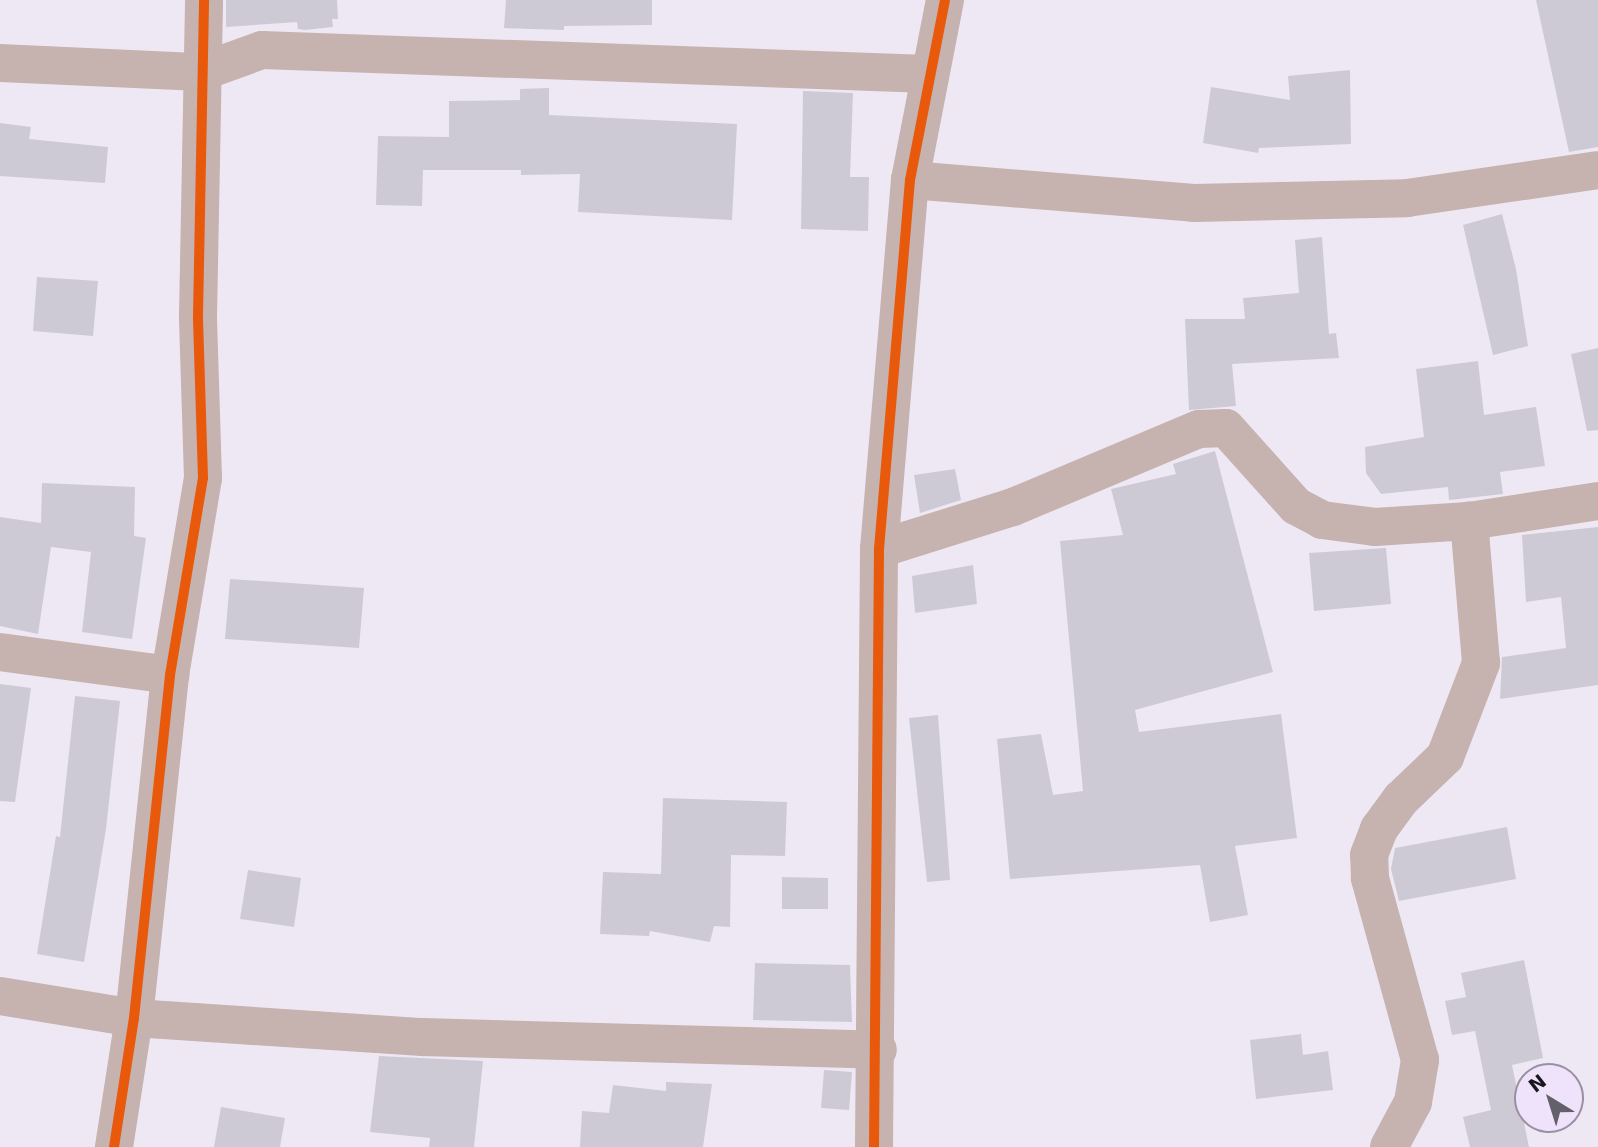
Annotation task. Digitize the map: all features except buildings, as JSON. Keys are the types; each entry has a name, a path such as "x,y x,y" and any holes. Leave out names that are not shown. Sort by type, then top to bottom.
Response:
{"street":[{"path":"114,1147 134,1018 170,675 203,478 198,317 204,0"},
{"path":"874,1147 878,1050 879,549 909,180 928,74 945,0"},
{"path":"0,63 201,72 262,50 928,74"},
{"path":"909,180 1207,202 1407,198 1598,170"},
{"path":"879,549 1013,506 1199,429 1226,428 1296,506 1322,520 1375,527 1469,521 1598,501"},
{"path":"1389,1147 1413,1102 1420,1060 1370,878 1369,855 1379,829 1401,799 1445,757 1482,663 1469,521"},
{"path":"0,652 170,675"},
{"path":"0,996 134,1018 422,1037 878,1050"}],"cycle path":[{"path":"114,1147 134,1018 170,675 203,478 198,316 204,0"},
{"path":"874,1147 879,549 910,180 945,0"}]}
